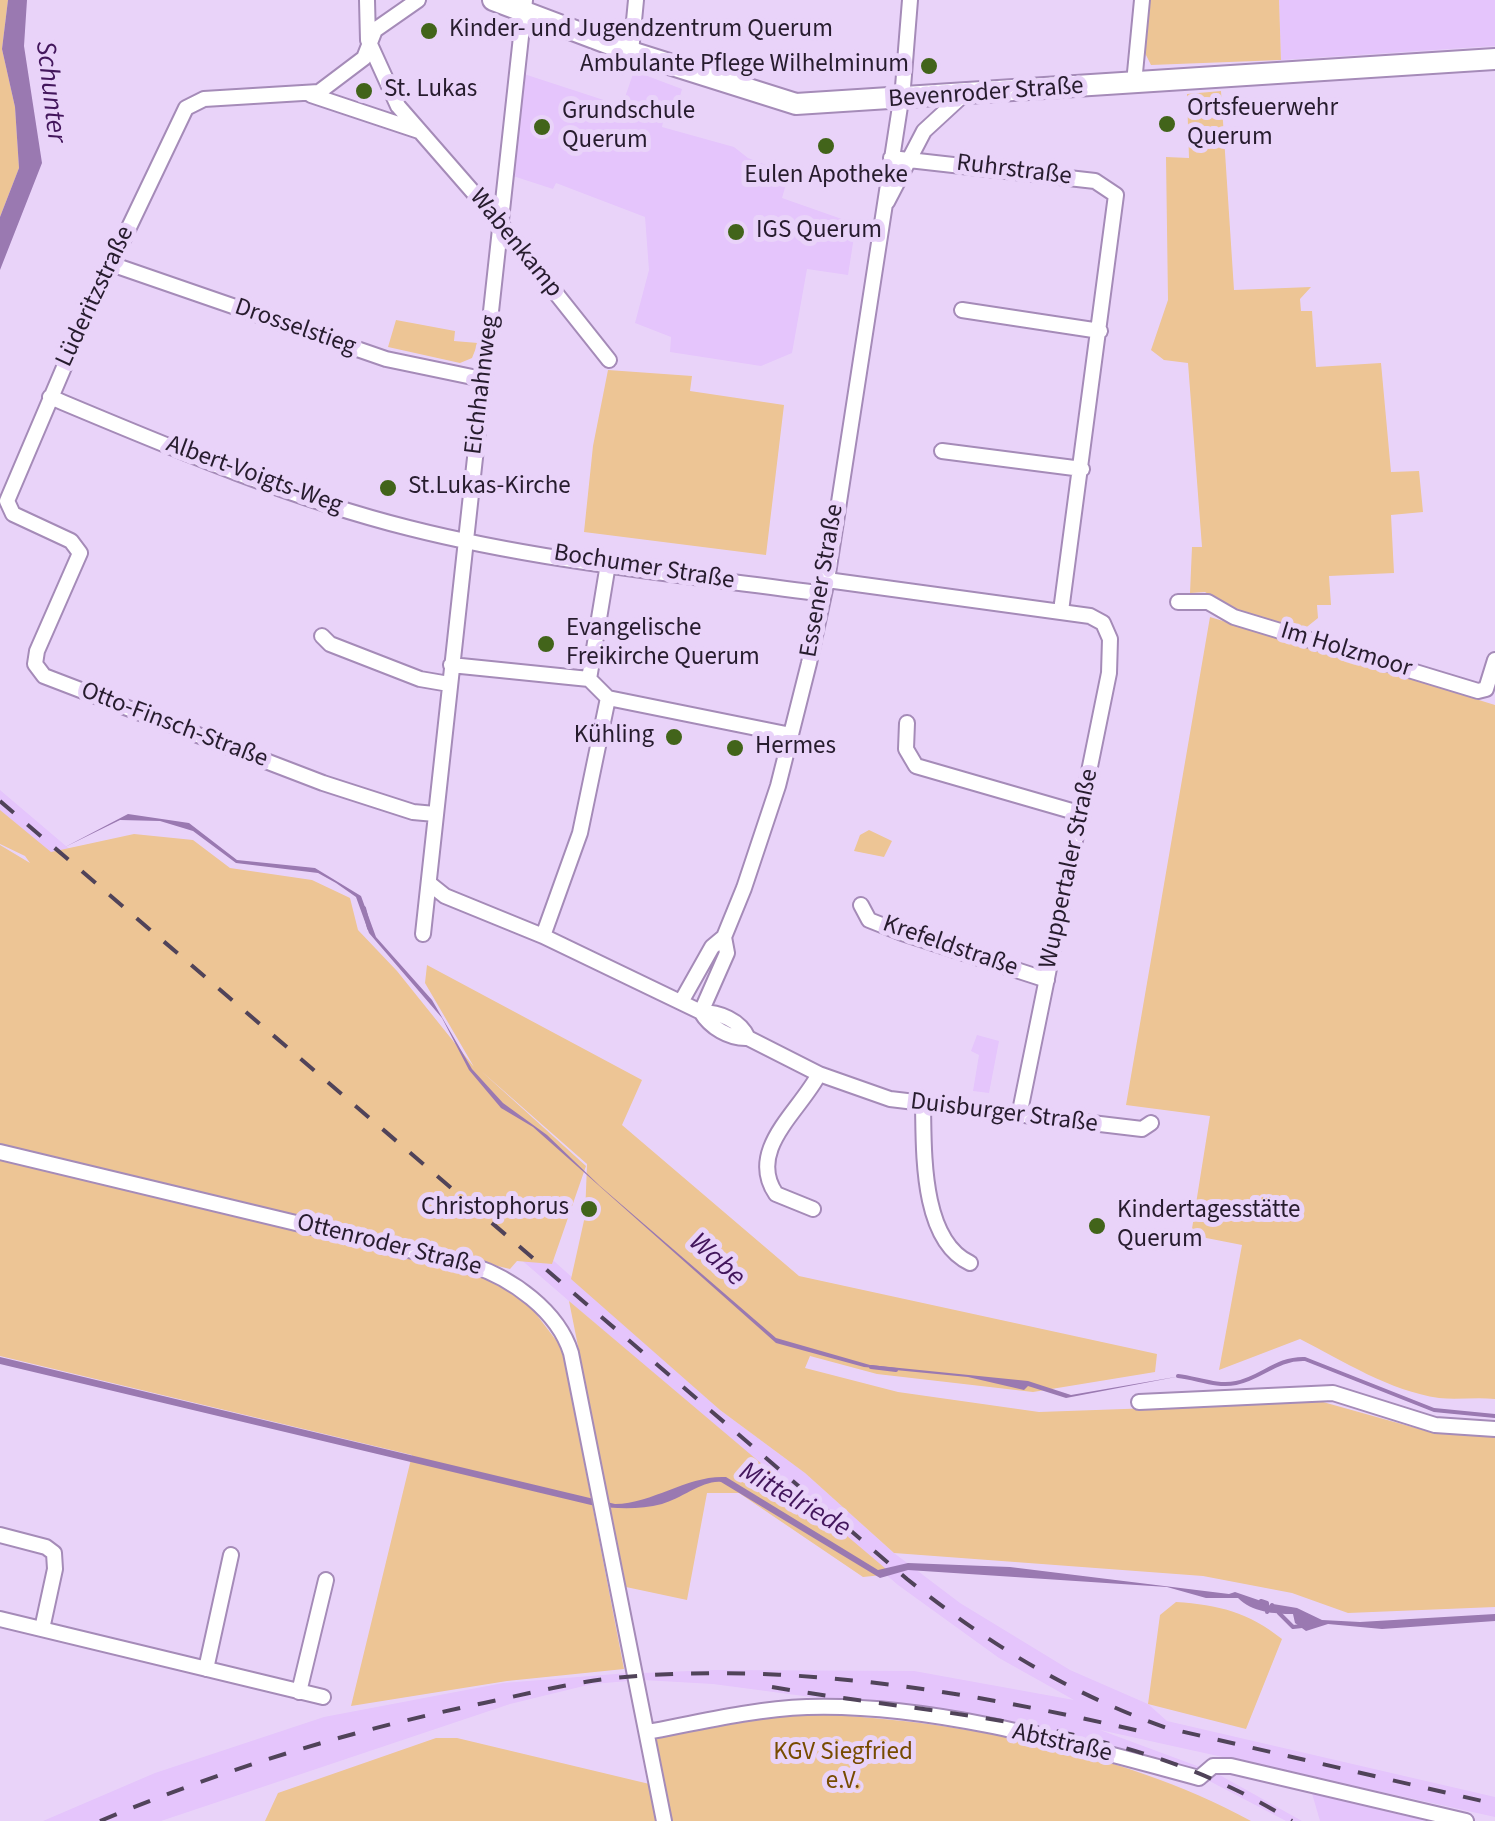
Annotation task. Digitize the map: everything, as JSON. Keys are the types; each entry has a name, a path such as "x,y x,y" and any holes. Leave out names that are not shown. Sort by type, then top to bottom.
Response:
{"main road":[{"name":"Bevenroder Straße","path":"493,0 524,7 630,52 784,102 901,100 1495,59"}],"street":[{"path":"310,94 364,58 368,40 367,0"},
{"path":"368,40 375,30 418,0"},
{"path":"630,52 636,0"},
{"name":"Essener Straße","path":"681,1002 712,948 724,936 762,838 792,734 825,587 901,100 910,0"},
{"path":"1134,84 1142,0"},
{"name":"Eichhahnweg","path":"423,934 524,7"},
{"name":"Wabenkamp","path":"368,40 391,95 609,360"},
{"path":"310,94 420,132"},
{"name":"Lüderitzstraße","path":"80,553 71,541 8,508 10,490 182,115 189,105 204,99 310,94"},
{"name":"Essener Straße","path":"880,216 924,131 962,96"},
{"name":"Ruhrstraße","path":"891,158 1096,181 1109,188 1117,205 1061,611"},
{"name":"Drosselstieg","path":"111,264 386,359 482,379"},
{"path":"962,310 1100,331"},
{"name":"Albert-Voigts-Weg","path":"50,397 276,486 409,528 464,539"},
{"path":"942,451 1082,469"},
{"name":"Bochumer Straße","path":"464,539 608,564 1061,611 1103,623"},
{"name":"Otto-Finsch-Straße","path":"80,553 37,650 35,664 44,676 323,783 413,812 435,814"},
{"path":"589,679 608,564"},
{"name":"Im Holzmoor","path":"1178,602 1208,602 1251,623 1478,691 1486,689 1495,660"},
{"name":"Wuppertaler Straße","path":"1019,1116 1110,660 1110,640 1103,623"},
{"path":"322,636 330,644 420,680 449,684"},
{"path":"451,666 589,679 608,698 792,734"},
{"path":"543,936 580,833 608,698"},
{"path":"907,724 906,749 916,766 1082,814"},
{"name":"Duisburger Straße","path":"430,884 446,896 543,936 701,1012 736,1039 748,1038 819,1074 923,1106 1142,1130 1152,1123"},
{"name":"Krefeldstraße","path":"861,905 869,920 1046,980"},
{"name":"Essener Straße","path":"701,1012 727,953 724,936"},
{"path":"814,1209 776,1194 766,1166 774,1139 819,1074"},
{"path":"923,1106 928,1175 938,1224 956,1257 970,1263"},
{"name":"Ottenroder Straße","path":"0,1152 471,1264 506,1279 566,1336 664,1821"},
{"path":"1139,1402 1333,1393 1434,1424 1495,1429"},
{"path":"0,1535 46,1547 54,1553 55,1569 42,1630"},
{"path":"206,1669 231,1555"},
{"path":"299,1692 326,1580"},
{"path":"0,1619 323,1697"},
{"name":"Abtstraße","path":"648,1732 803,1707 921,1716 1040,1737 1200,1778 1214,1766 1231,1766 1466,1821"}],"shaded area":[{"path":"8,0 27,0 24,46 42,163 0,270 0,217 19,168 15,107 2,49"},
{"path":"1279,0 1495,0 1495,46 1281,60"},
{"path":"634,71 682,89 676,111 664,117 662,127 734,147 748,158 789,174 782,198 856,224 848,275 807,269 792,353 761,366 670,352 671,337 635,323 649,270 645,217 556,183 553,189 513,176 524,74 622,106"},
{"path":"0,790 545,1253 720,1410 805,1473 894,1553 960,1603 1070,1670 1148,1704 1167,1721 1495,1797 1495,1817 1100,1730 1216,1773 1302,1821 1286,1821 1194,1773 909,1710 713,1684 643,1680 641,1673 715,1670 914,1671 1074,1700 999,1658 898,1585 277,1049 0,817"},
{"path":"128,814 189,823 237,860 315,868 361,896 376,937 432,1000 472,1069 503,1103 547,1135 600,1186 776,1338 870,1365 1028,1381 1071,1395 1181,1376 1066,1398 1028,1386 1024,1390 968,1377 864,1367 776,1343 533,1127 501,1108 469,1070 442,1018 369,933 356,897 318,873 236,863 193,831 160,821 120,820 65,847"},
{"path":"977,1035 999,1041 989,1093 973,1091 979,1055 971,1051"},
{"path":"0,1357 615,1504 698,1480 726,1477 878,1570 908,1563 1010,1567 1235,1592 1267,1603 1268,1612 1273,1604 1297,1608 1322,1620 1360,1622 1495,1614 1495,1621 1382,1629 1328,1624 1306,1631 1295,1623 1293,1614 1271,1613 1257,1609 1238,1598 1206,1598 1167,1587 908,1570 880,1578 721,1482 653,1506 591,1505 0,1364"},
{"path":"628,1673 629,1681 592,1684 510,1704 161,1821 43,1821 155,1773 324,1717 503,1683"},
{"path":"1311,1790 1446,1821 1320,1821"}],"green space":[{"path":"0,0 8,0 2,49 15,107 19,168 0,217"},
{"path":"1150,0 1279,0 1281,60 1151,65 1145,53"},
{"path":"1221,91 1234,290 1311,287 1300,299 1301,311 1312,311 1316,367 1381,363 1391,472 1419,471 1423,512 1391,515 1394,573 1329,576 1331,605 1317,605 1318,618 1303,630 1244,615 1205,592 1190,593 1192,547 1202,547 1188,363 1164,360 1151,350 1168,300 1166,157 1189,158 1187,94"},
{"path":"396,320 455,331 454,341 478,343 472,358 460,363 388,347"},
{"path":"608,370 692,376 690,391 784,405 766,555 584,532 593,446"},
{"path":"1210,617 1495,705 1495,1399 1439,1398 1403,1389 1300,1339 1219,1370 1242,1245 1191,1235 1210,1116 1126,1105"},
{"path":"0,810 51,852 134,834 193,840 230,868 312,880 350,898 358,930 397,971 474,1067 425,983 427,965 642,1080 622,1125 799,1276 1157,1354 1155,1372 1033,1392 877,1374 810,1356 805,1368 898,1392 1039,1412 1323,1402 1430,1432 1495,1436 1495,1607 1348,1613 1292,1593 1203,1576 894,1553 805,1473 720,1410 571,1279 585,1216 587,1164 480,1070 586,1166 552,1264 517,1261 510,1269 0,1146 0,845 30,863 25,856 0,844"},
{"path":"869,830 892,841 884,857 854,851 860,835"},
{"path":"0,1159 481,1273 530,1306 562,1348 624,1669 507,1681 351,1706 412,1455 0,1356"},
{"path":"569,1301 892,1574 863,1577 739,1493 707,1493 687,1600 626,1587"},
{"path":"1176,1602 1232,1612 1257,1622 1282,1639 1246,1729 1148,1704 1160,1615"},
{"name":"KGV Siegfried e.V.","path":"788,1713 905,1721 1026,1741 1144,1774 1251,1821 265,1821 278,1793 436,1738 457,1738 662,1787 654,1737"}],"waterway":[{"name":"Wabe","path":"364,908 369,928"},
{"name":"Wabe","path":"1178,1376 1229,1384 1286,1362 1305,1359 1434,1410 1495,1416"},
{"name":"Wabe","path":"871,1367 896,1370"},
{"name":"Mittelriede","path":"1261,1601 1267,1603 1267,1612 1272,1605"},
{"name":"Mittelriede","path":"1279,1613 1293,1627 1302,1626"}],"railway":[{"path":"0,801 907,1579 968,1625 1063,1683 1167,1728 1495,1804"},
{"path":"100,1821 194,1784 337,1738 537,1691 625,1677 756,1674 887,1684 1016,1705 1144,1732"},
{"path":"772,1687 974,1716 1104,1742 1231,1788 1292,1821"}],"place":[{"name":"Kinder- und Jugendzentrum Querum","path":"429,31"},
{"name":"Ambulante Pflege Wilhelminum","path":"929,66"},
{"name":"St. Lukas","path":"364,91"},
{"name":"Ortsfeuerwehr Querum","path":"1167,124"},
{"name":"Grundschule Querum","path":"542,127"},
{"name":"Eulen Apotheke","path":"826,146"},
{"name":"IGS Querum","path":"736,232"},
{"name":"St.Lukas-Kirche","path":"388,488"},
{"name":"Evangelische Freikirche Querum","path":"546,644"},
{"name":"Kühling","path":"674,737"},
{"name":"Hermes","path":"735,748"},
{"name":"Christophorus","path":"589,1209"},
{"name":"Kindertagesstätte Querum","path":"1097,1226"}],"water label":[{"name":"Schunter","path":"49,92"}]}
